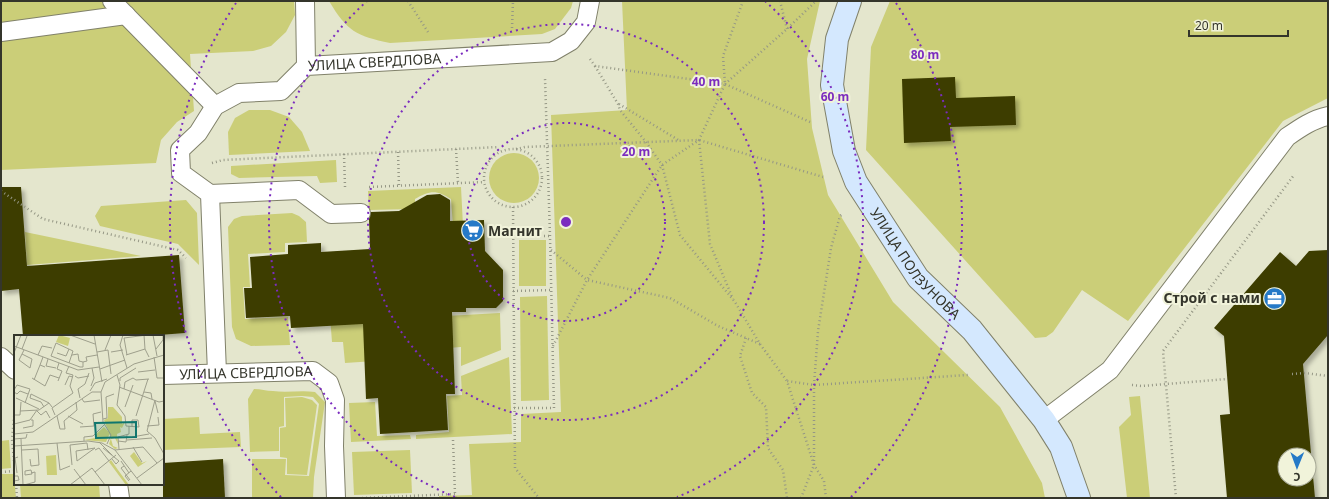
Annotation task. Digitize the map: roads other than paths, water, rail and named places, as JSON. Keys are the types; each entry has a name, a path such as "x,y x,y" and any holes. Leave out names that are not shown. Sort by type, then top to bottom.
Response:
{"main road":[{"name":"УЛИЦА ПОЛЗУНОВА","path":"850,1 837,39 832,85 844,150 856,182 918,278 972,330 1044,420 1060,447 1079,498"}],"lane":[{"path":"112,1 215,106"},
{"path":"304,1 306,66"},
{"name":"УЛИЦА СВЕРДЛОВА","path":"210,194 181,173 180,150 198,133 215,106 239,93 281,90 306,66 552,52 572,41 586,22 590,1"},
{"path":"1,32 126,15"},
{"path":"1044,420 1110,370 1287,137 1302,126 1322,117 1328,116"},
{"path":"217,373 210,194 299,190 331,214 361,213"},
{"path":"1,357 14,369"},
{"name":"УЛИЦА СВЕРДЛОВА","path":"164,376 313,371 329,382 335,400 334,446 336,498"},
{"path":"118,485 120,498"}],"place":[{"name":"Магнит","path":"473,231"},
{"name":"Строй с нами","path":"1275,298"}]}
